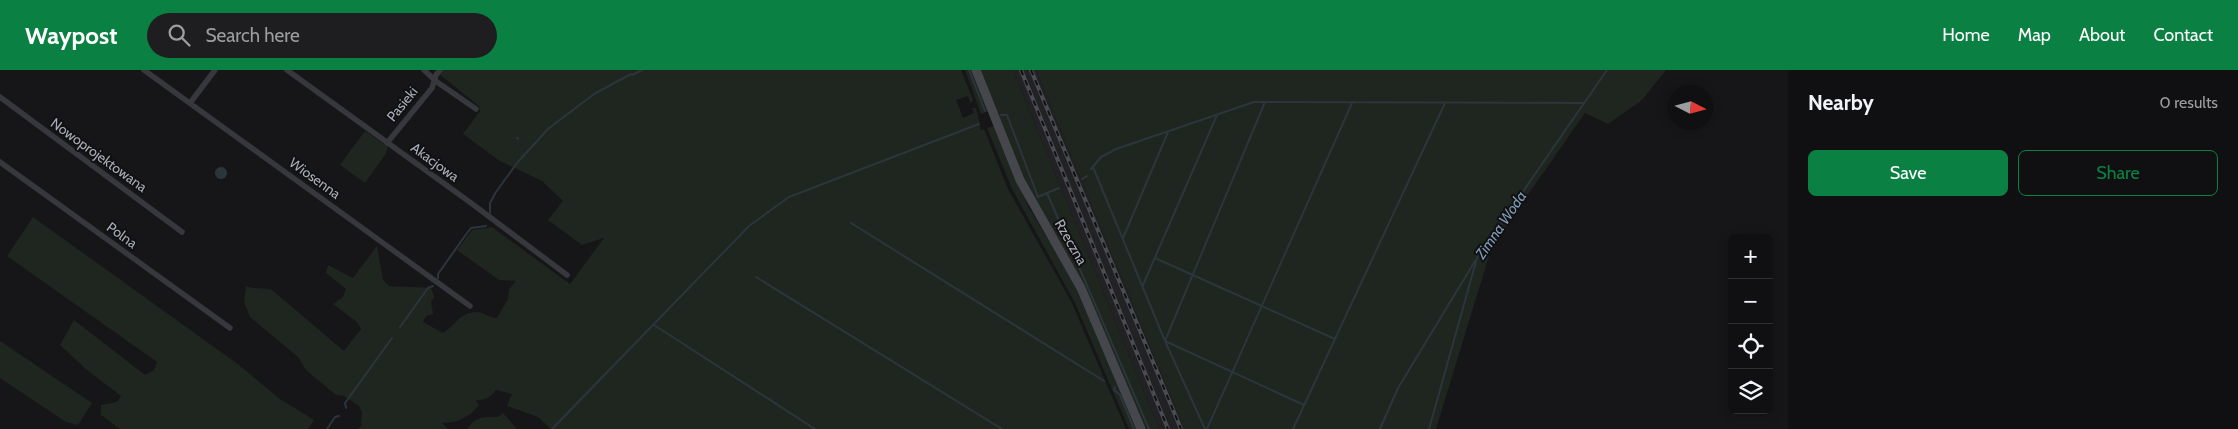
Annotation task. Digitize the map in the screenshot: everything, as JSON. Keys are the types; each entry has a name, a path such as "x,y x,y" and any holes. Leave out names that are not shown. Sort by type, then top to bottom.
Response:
{"street":[{"name":"Wiosenna","path":"144,70 470,306"},
{"path":"190,103 215,70"},
{"name":"Akacjowa","path":"287,70 568,275"},
{"path":"424,70 434,80 476,108"},
{"name":"Pasieki","path":"387,143 432,88 440,70"},
{"name":"Rzeczna","path":"976,70 1020,180 1081,288 1141,429"},
{"name":"Nowoprojektowana","path":"0,97 182,232"},
{"name":"Polna","path":"0,162 230,328"}],"shaded area":[{"path":"443,70 961,70 973,100 970,103 968,96 956,100 963,118 974,113 972,108 976,108 981,130 984,129 1008,189 1071,301 1126,429 551,429 538,417 507,406 512,394 496,390 488,398 476,400 479,405 467,416 453,422 442,423 448,429 358,429 361,426 362,412 359,406 344,396 336,395 306,370 298,357 250,317 244,302 246,286 272,290 344,351 361,329 357,322 333,304 343,297 346,289 326,273 328,265 353,278 377,246 383,280 389,286 431,288 434,297 431,302 433,314 426,316 423,322 443,333 462,316 472,312 497,318 508,299 509,289 516,281 499,280 457,250 472,230 492,227 570,284 604,238 582,245 548,220 563,201 542,181 500,161 463,134 480,111 479,106 439,74"},
{"path":"965,70 972,70 988,111 981,114"},
{"path":"980,70 1013,70 1159,429 1145,429 1123,378 1029,191"},
{"path":"1013,70 1036,70 1184,429 1159,429"},
{"path":"1036,70 1666,70 1642,100 1608,124 1585,113 1492,246 1436,429 1184,429"},
{"path":"994,126 1029,208 1066,268 1085,307 1137,429 1129,429 1075,303 1012,189 987,128"},
{"path":"365,131 388,147 385,155 365,183 340,165"},
{"path":"221,167 227,173 221,179 215,173"},
{"path":"33,217 239,365 280,399 314,420 308,429 120,429 101,415 101,405 117,402 121,396 87,370 60,345 74,320 145,375 154,370 157,362 7,256"},
{"path":"0,341 92,403 78,425 66,422 0,378"},
{"path":"503,413 517,429 467,429 477,420 484,417 498,417"}],"waterway":[{"path":"632,75 642,70"},
{"path":"969,70 985,111"},
{"name":"Zimna Woda","path":"1429,429 1477,258 1607,70"},
{"path":"490,213 490,203 496,192 517,163 548,129 594,94 631,74"},
{"path":"1091,169 1101,157 1116,149 1254,102 1583,103"},
{"path":"1265,102 1165,341 1304,405"},
{"path":"1207,429 1352,103"},
{"path":"1293,429 1445,103"},
{"path":"1001,115 1007,115 1038,197 1047,193 1149,429"},
{"path":"1143,285 1217,115"},
{"path":"552,429 749,226 789,197 979,124"},
{"path":"1123,238 1168,132"},
{"path":"1093,167 1165,341 1205,429"},
{"path":"1082,179 1087,176"},
{"path":"1047,193 1059,188"},
{"path":"851,223 1104,381"},
{"path":"438,278 438,274 471,228 486,226"},
{"path":"1155,258 1335,339"},
{"path":"1380,429 1398,388 1475,261"},
{"path":"756,277 1002,429"},
{"path":"400,327 428,288 433,286"},
{"path":"654,325 815,429"},
{"path":"346,408 345,403 392,338"},
{"path":"1115,387 1114,390 1120,395 1134,429"},
{"path":"327,429 335,417 339,416"}],"railway":[{"path":"1021,70 1168,429"},
{"path":"1031,70 1181,429"}]}
